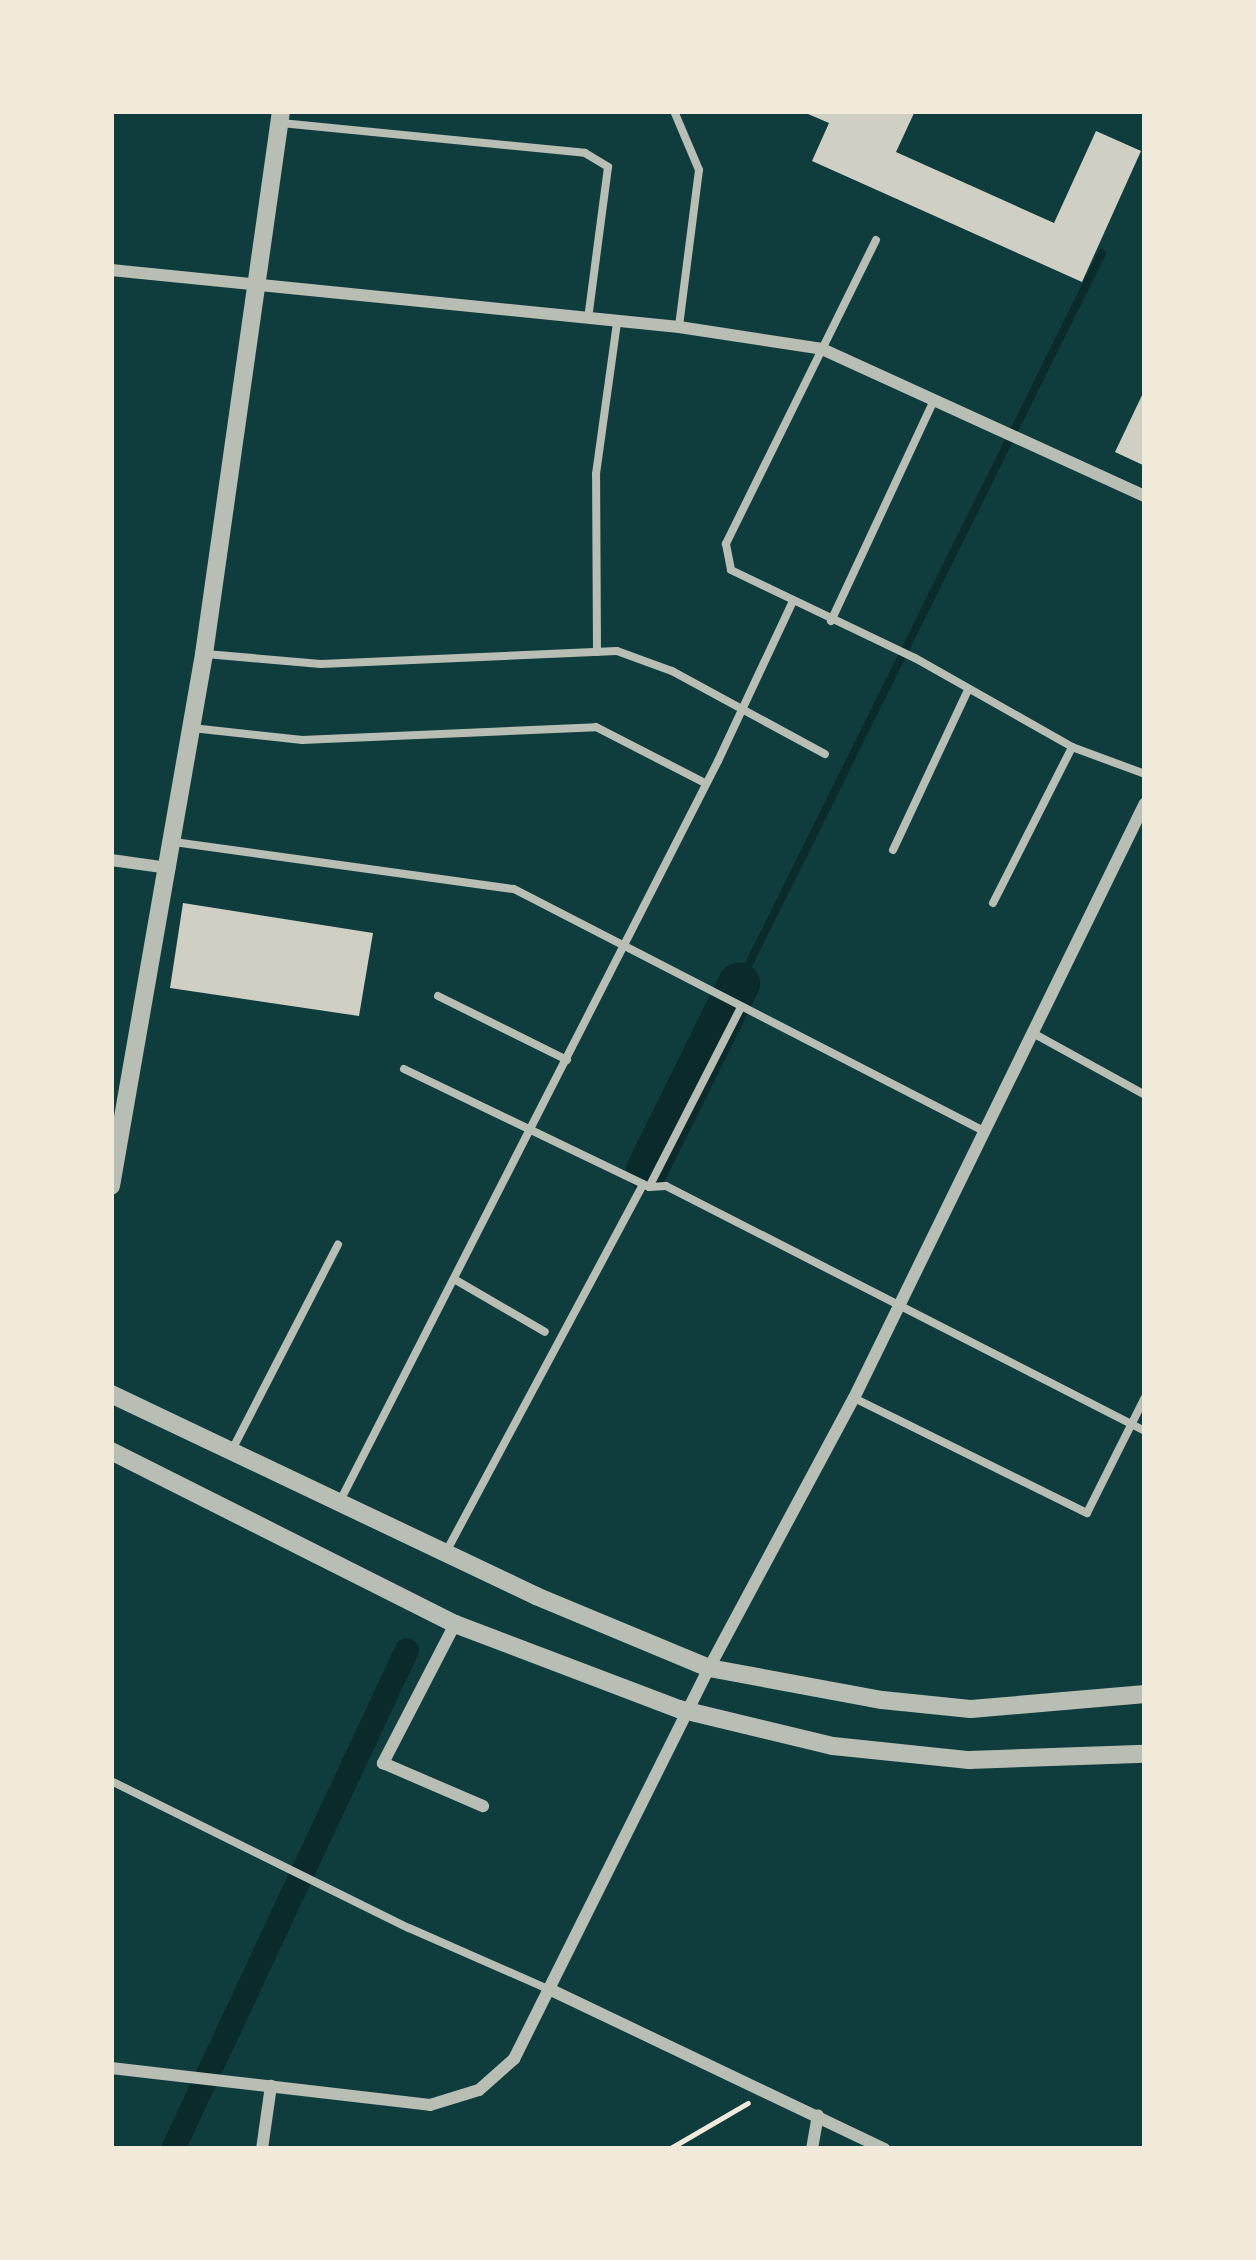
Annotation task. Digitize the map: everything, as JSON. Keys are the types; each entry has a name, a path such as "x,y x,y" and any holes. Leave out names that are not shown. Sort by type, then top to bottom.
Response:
{"street":[{"path":"111,1186 204,653 260,287 280,117"},
{"path":"111,270 680,327 822,349 1145,496"},
{"path":"111,2068 430,2105 479,2090 514,2059 710,1668 854,1398 1145,803"},
{"path":"111,860 169,868"},
{"path":"111,1394 446,1553 710,1668 882,1700 970,1709 1145,1694"},
{"path":"111,1451 455,1624 691,1712 833,1746 969,1760 1145,1754"},
{"path":"455,1624 383,1763 483,1806"},
{"path":"549,1989 885,2149"},
{"path":"262,2149 271,2086"},
{"path":"812,2149 818,2116"}],"lane":[{"path":"674,111 699,170 680,327"},
{"path":"280,117 585,153 608,167 588,318"},
{"path":"876,240 724,556 731,570 911,656 1072,747 1145,774"},
{"path":"596,652 596,474 617,322"},
{"path":"832,621 935,398"},
{"path":"340,1502 528,1127 567,1060 792,603"},
{"path":"204,653 321,664 617,651 671,671 825,754"},
{"path":"893,850 968,690"},
{"path":"190,728 302,740 596,727 705,783"},
{"path":"993,903 1072,747"},
{"path":"172,842 514,889 982,1130"},
{"path":"438,996 567,1060"},
{"path":"446,1553 740,1007"},
{"path":"1030,1032 1145,1096"},
{"path":"404,1069 646,1185 666,1186 1145,1431"},
{"path":"233,1448 338,1245"},
{"path":"454,1279 545,1332"},
{"path":"854,1398 1087,1514 1145,1397"},
{"path":"111,1781 409,1928 549,1989"}],"path":[{"path":"669,2149 769,2092"}],"building":[{"path":"801,111 915,111 896,152 1054,223 1096,131 1141,151 1082,282 812,161 829,123"},
{"path":"1145,389 1145,466 1115,452"},
{"path":"183,903 373,933 359,1016 170,988"}],"waterway":[{"path":"739,984 1102,253"},
{"path":"647,1170 739,984"},
{"path":"173,2149 407,1650"}]}
